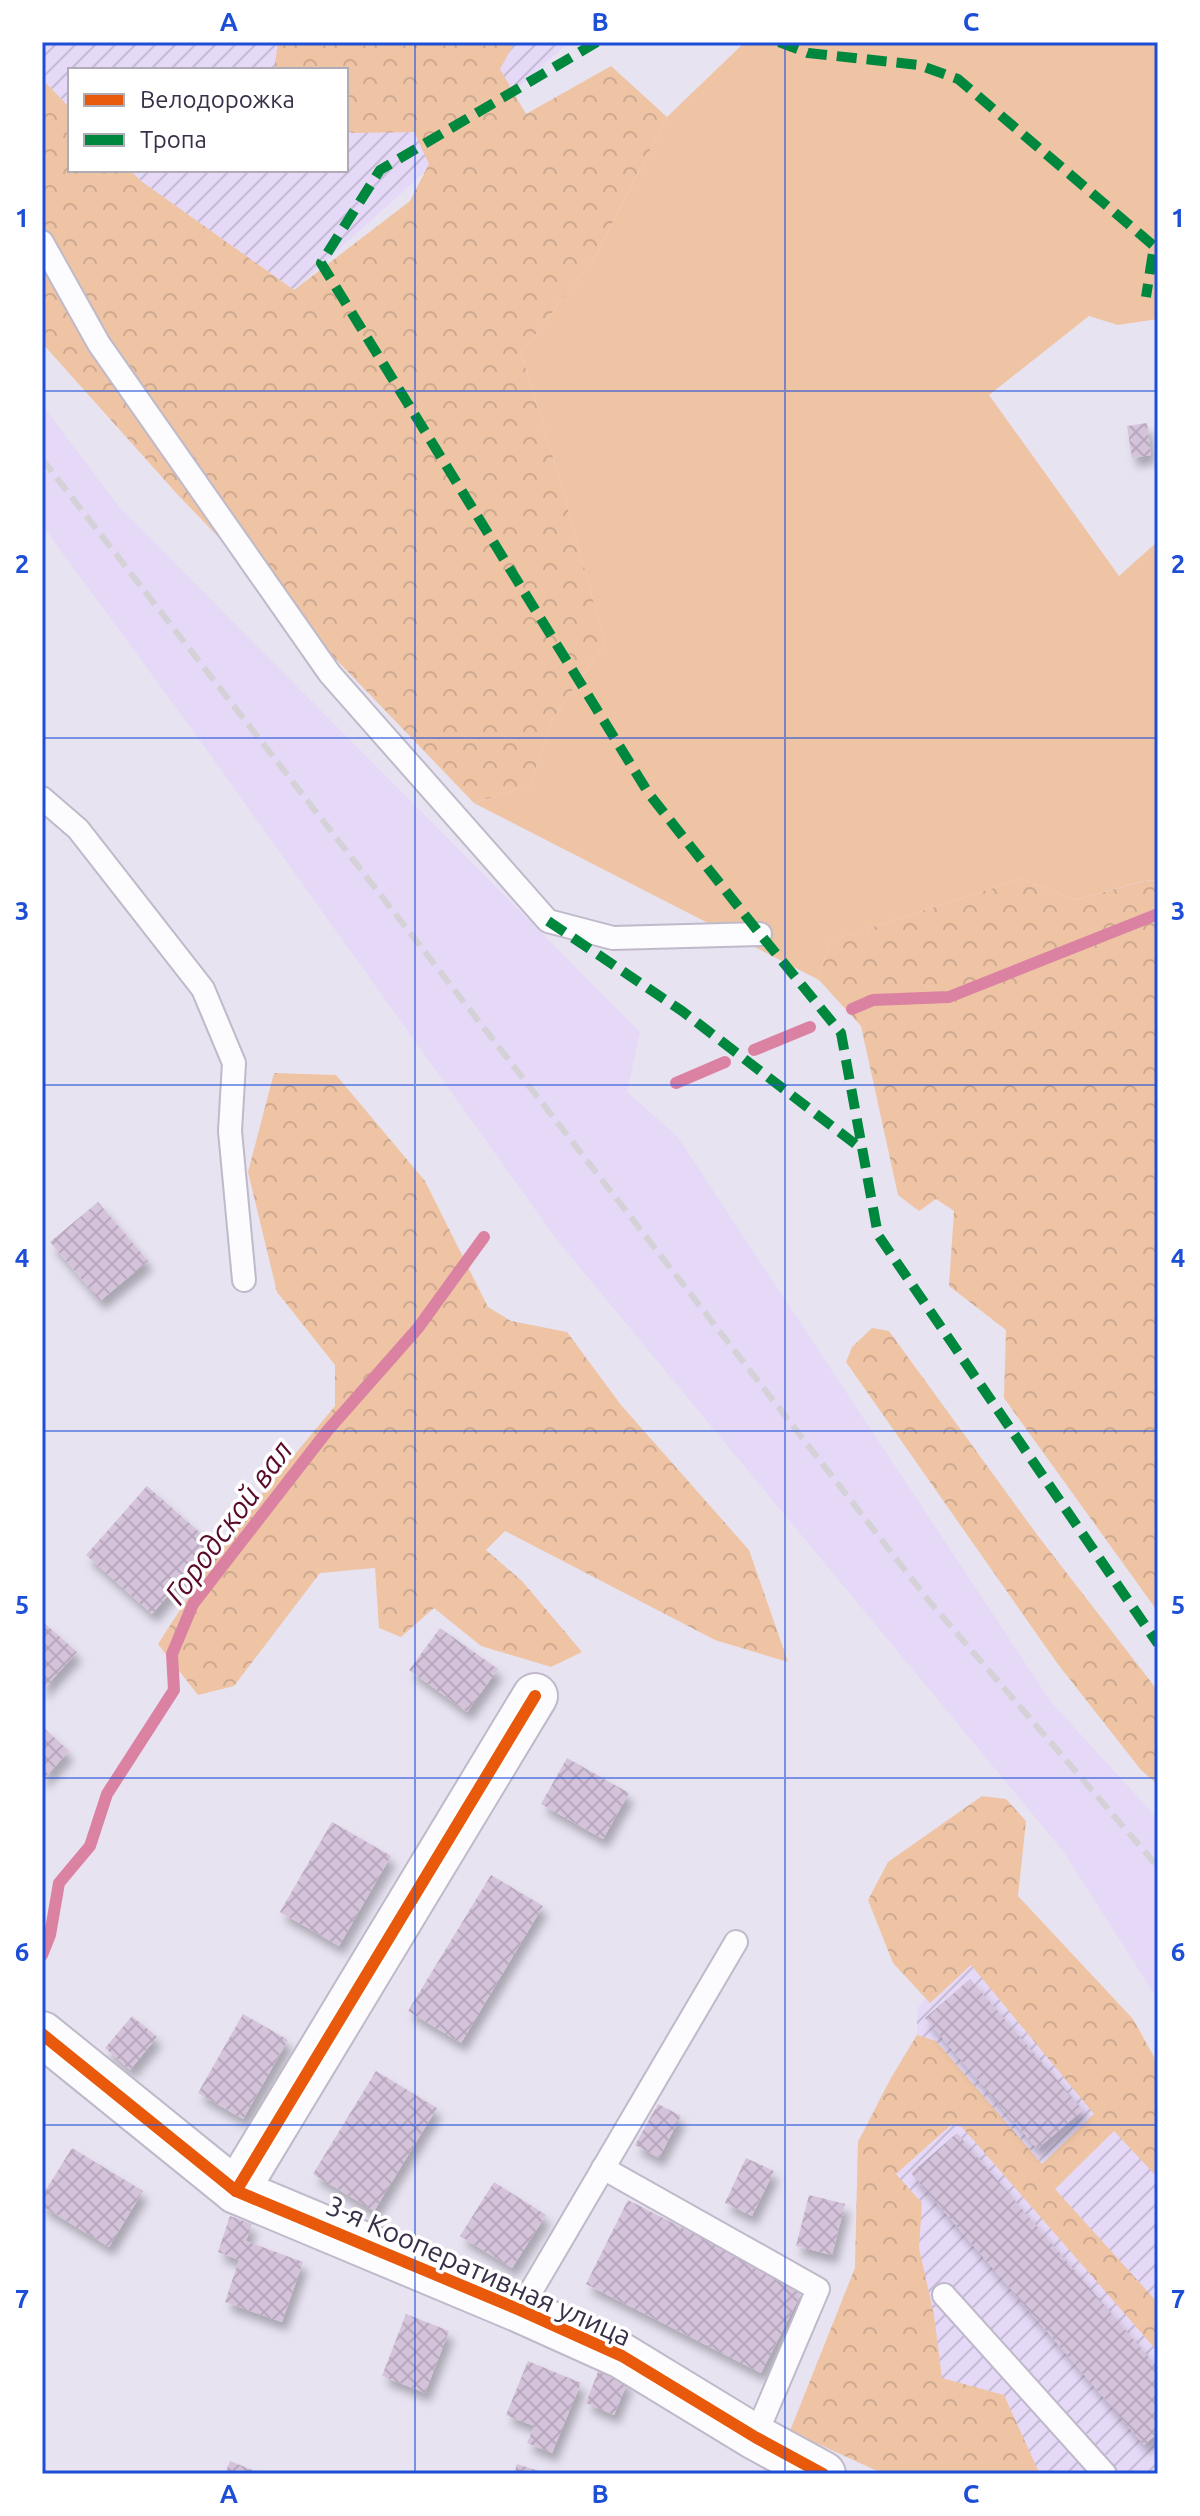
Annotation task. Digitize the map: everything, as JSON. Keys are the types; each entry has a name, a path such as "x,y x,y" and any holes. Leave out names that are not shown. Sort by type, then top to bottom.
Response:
{"street":[{"path":"236,2191 535,1696"},
{"name":"3-я Кооперативная улица","path":"42,2034 236,2191 622,2356 755,2437 823,2474"}],"lane":[{"path":"42,242 99,344 330,674 548,921 613,938 760,934"},
{"path":"42,798 78,829 203,989 222,1033 234,1063 230,1131 244,1280"},
{"path":"520,2310 736,1942"},
{"path":"603,2168 818,2289 755,2437"},
{"path":"944,2295 1105,2474"}],"shaded area":[{"path":"42,42 569,42 294,290 132,172 348,172 348,68 68,68 68,106 42,79"},
{"path":"42,405 120,508 640,1032 627,1092 677,1136 1051,1702 1158,1819 1158,2000 1063,1851 557,1240 42,525"},
{"path":"996,1907 1158,2097 1158,2474 884,2474 790,2431 855,2268 858,2142 917,2035 917,2009"}],"green space":[{"path":"278,42 515,42 500,69 526,114 611,66 667,117 595,257 521,353 605,643 552,720 530,785 474,803 178,495 42,343 42,79 68,106 68,172 132,172 294,290 410,201 429,164 414,132 352,133 348,130 348,68 274,68"},
{"path":"745,42 1158,42 1158,319 1118,325 1089,316 989,395 1119,576 1158,541 1158,880 1143,881 1075,900 1022,879 829,941 819,980 474,803 530,785 552,720 605,643 521,353 595,257 667,117"},
{"path":"1022,879 1075,900 1158,880 1158,1612 1004,1398 1006,1330 949,1286 954,1211 936,1199 919,1211 898,1195 861,1026 819,980 829,941"},
{"path":"274,1073 336,1075 425,1181 488,1307 511,1321 567,1332 621,1405 749,1550 788,1662 715,1640 505,1531 486,1550 522,1581 582,1652 551,1667 481,1646 434,1608 401,1637 379,1628 375,1568 320,1573 234,1686 198,1695 158,1644 231,1531 335,1406 335,1365 277,1292 248,1172"},
{"path":"872,1328 889,1331 1038,1536 1158,1691 1158,1785 1141,1770 1057,1663 846,1362 852,1347"},
{"path":"982,1796 1006,1799 1026,1821 1018,1896 1133,2019 1158,2064 1158,2178 1114,2131 1055,2189 1158,2303 1158,2352 962,2127 951,2125 896,2174 922,2203 919,2248 934,2315 942,2378 1004,2395 1038,2470 1043,2474 884,2474 790,2431 855,2268 858,2142 891,2078 917,2035 936,2041 1042,2164 1094,2114 971,1965 930,2003 893,1963 868,1900 888,1862"}],"building":[{"path":"1147,423 1151,455 1132,458 1127,426"},
{"path":"98,1202 148,1261 100,1301 50,1242"},
{"path":"147,1486 213,1544 152,1614 86,1555"},
{"path":"42,1621 77,1652 42,1691"},
{"path":"440,1628 498,1669 467,1712 409,1670"},
{"path":"42,1726 69,1751 42,1781"},
{"path":"567,1758 629,1793 603,1839 541,1804"},
{"path":"332,1822 391,1856 339,1946 280,1912"},
{"path":"491,1875 543,1906 461,2043 408,2011"},
{"path":"970,1979 1083,2110 1037,2149 925,2018"},
{"path":"243,2014 288,2040 243,2119 198,2093"},
{"path":"132,2016 157,2037 130,2070 105,2048"},
{"path":"376,2071 437,2108 374,2211 313,2174"},
{"path":"658,2104 681,2116 659,2158 635,2145"},
{"path":"957,2133 1158,2368 1158,2433 1144,2445 911,2173"},
{"path":"72,2148 143,2191 109,2247 42,2206 42,2196"},
{"path":"746,2158 774,2171 752,2216 725,2203"},
{"path":"494,2182 546,2215 512,2268 460,2236"},
{"path":"809,2195 845,2204 832,2255 796,2246"},
{"path":"628,2200 803,2290 761,2373 586,2284"},
{"path":"230,2216 252,2224 246,2241 303,2262 282,2322 225,2302 239,2260 218,2252"},
{"path":"406,2314 449,2331 425,2393 382,2376"},
{"path":"528,2361 581,2383 552,2453 527,2443 534,2426 506,2415"},
{"path":"599,2369 628,2381 614,2415 586,2403"},
{"path":"230,2461 262,2474 225,2474"},
{"path":"517,2464 545,2473 545,2474 514,2474"}],"waterway":[{"name":"Городской вал","path":"852,1009 873,1000 949,997 1158,914"},
{"name":"Городской вал","path":"754,1050 810,1027"},
{"name":"Городской вал","path":"676,1083 725,1062"},
{"name":"Городской вал","path":"42,1955 50,1935 59,1883 90,1846 107,1794 174,1690 172,1654 193,1604 328,1430 418,1328 484,1237"}],"railway":[{"path":"42,459 929,1601 1158,1867"}],"marked path":[{"path":"597,42 380,170 321,263 649,794 841,1033 878,1235 1158,1644"},
{"path":"779,42 808,53 919,65 958,79 1154,246 1146,297"},
{"path":"548,921 682,1011 863,1150"}],"cycle path":[{"path":"236,2191 535,1696"},
{"path":"42,2034 236,2191 622,2356 755,2437 823,2474"}]}
